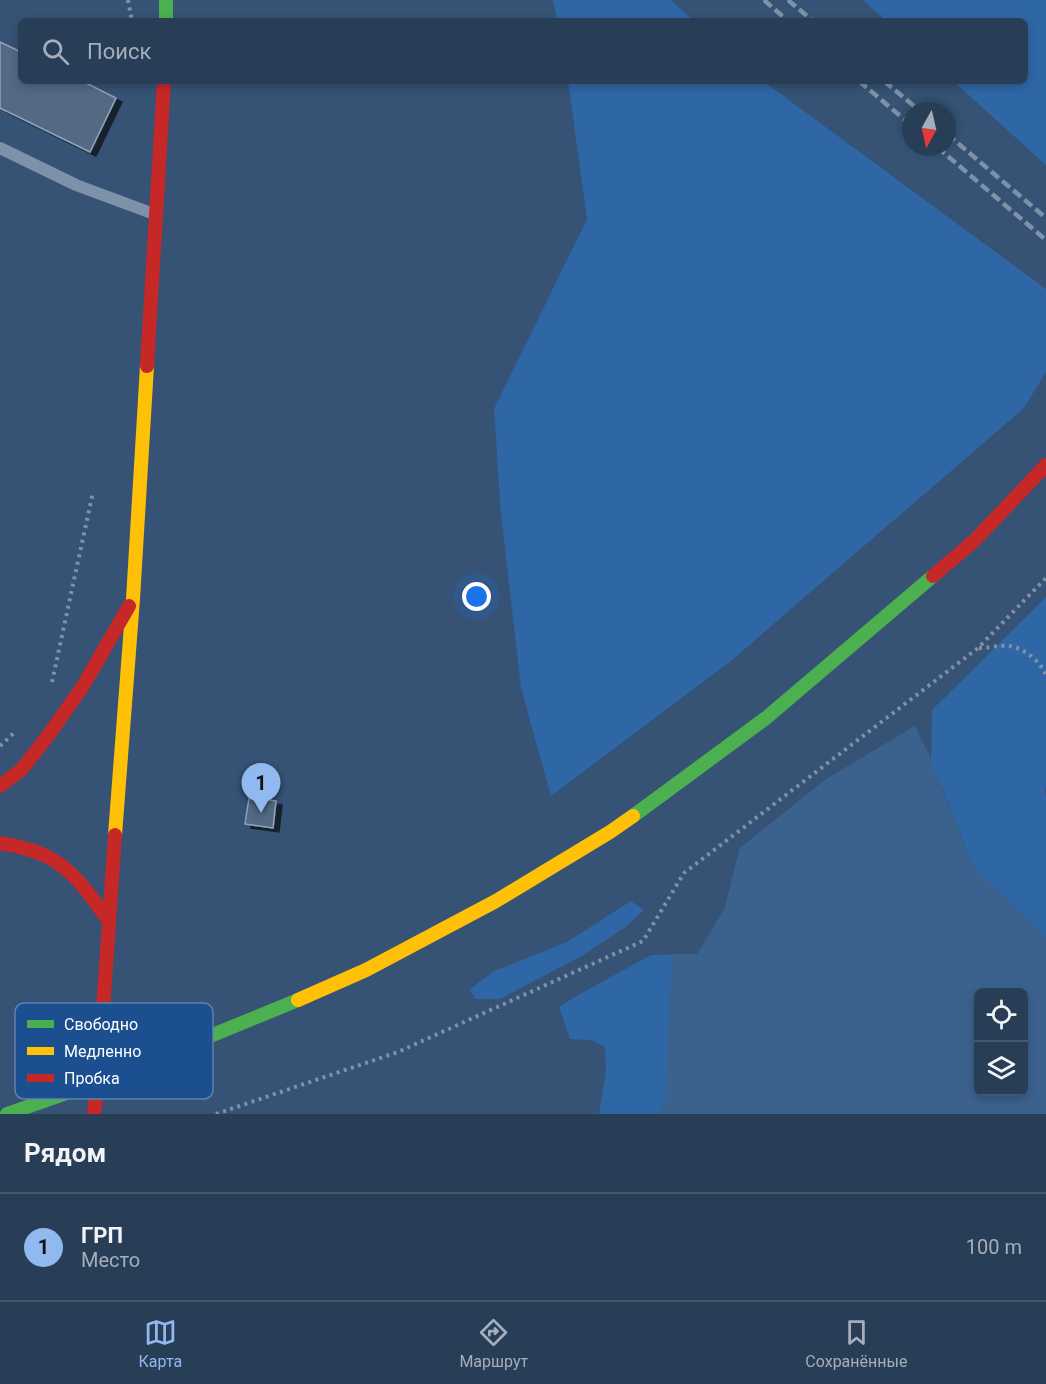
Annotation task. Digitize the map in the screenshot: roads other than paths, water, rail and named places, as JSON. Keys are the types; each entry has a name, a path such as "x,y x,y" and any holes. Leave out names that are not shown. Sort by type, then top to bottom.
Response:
{"street":[{"path":"166,0 166,18"},
{"path":"103,1003 133,599 164,84"},
{"path":"213,1035 366,970 496,901 610,832 766,718 974,541 1046,465"},
{"path":"0,786 22,769 50,733 83,686 133,599"},
{"path":"0,843 26,848 48,857 68,871 108,920"},
{"path":"7,1114 50,1099"},
{"path":"93,1114 95,1099"}],"lane":[{"path":"0,148 76,185 156,214"}],"railway":[{"path":"764,0 785,18"},
{"path":"788,0 809,18"},
{"path":"863,84 902,117"},
{"path":"888,84 909,102"},
{"path":"956,142 1046,218"},
{"path":"948,156 1046,240"}],"place":[{"name":"ГРП","path":"261,813"}]}
